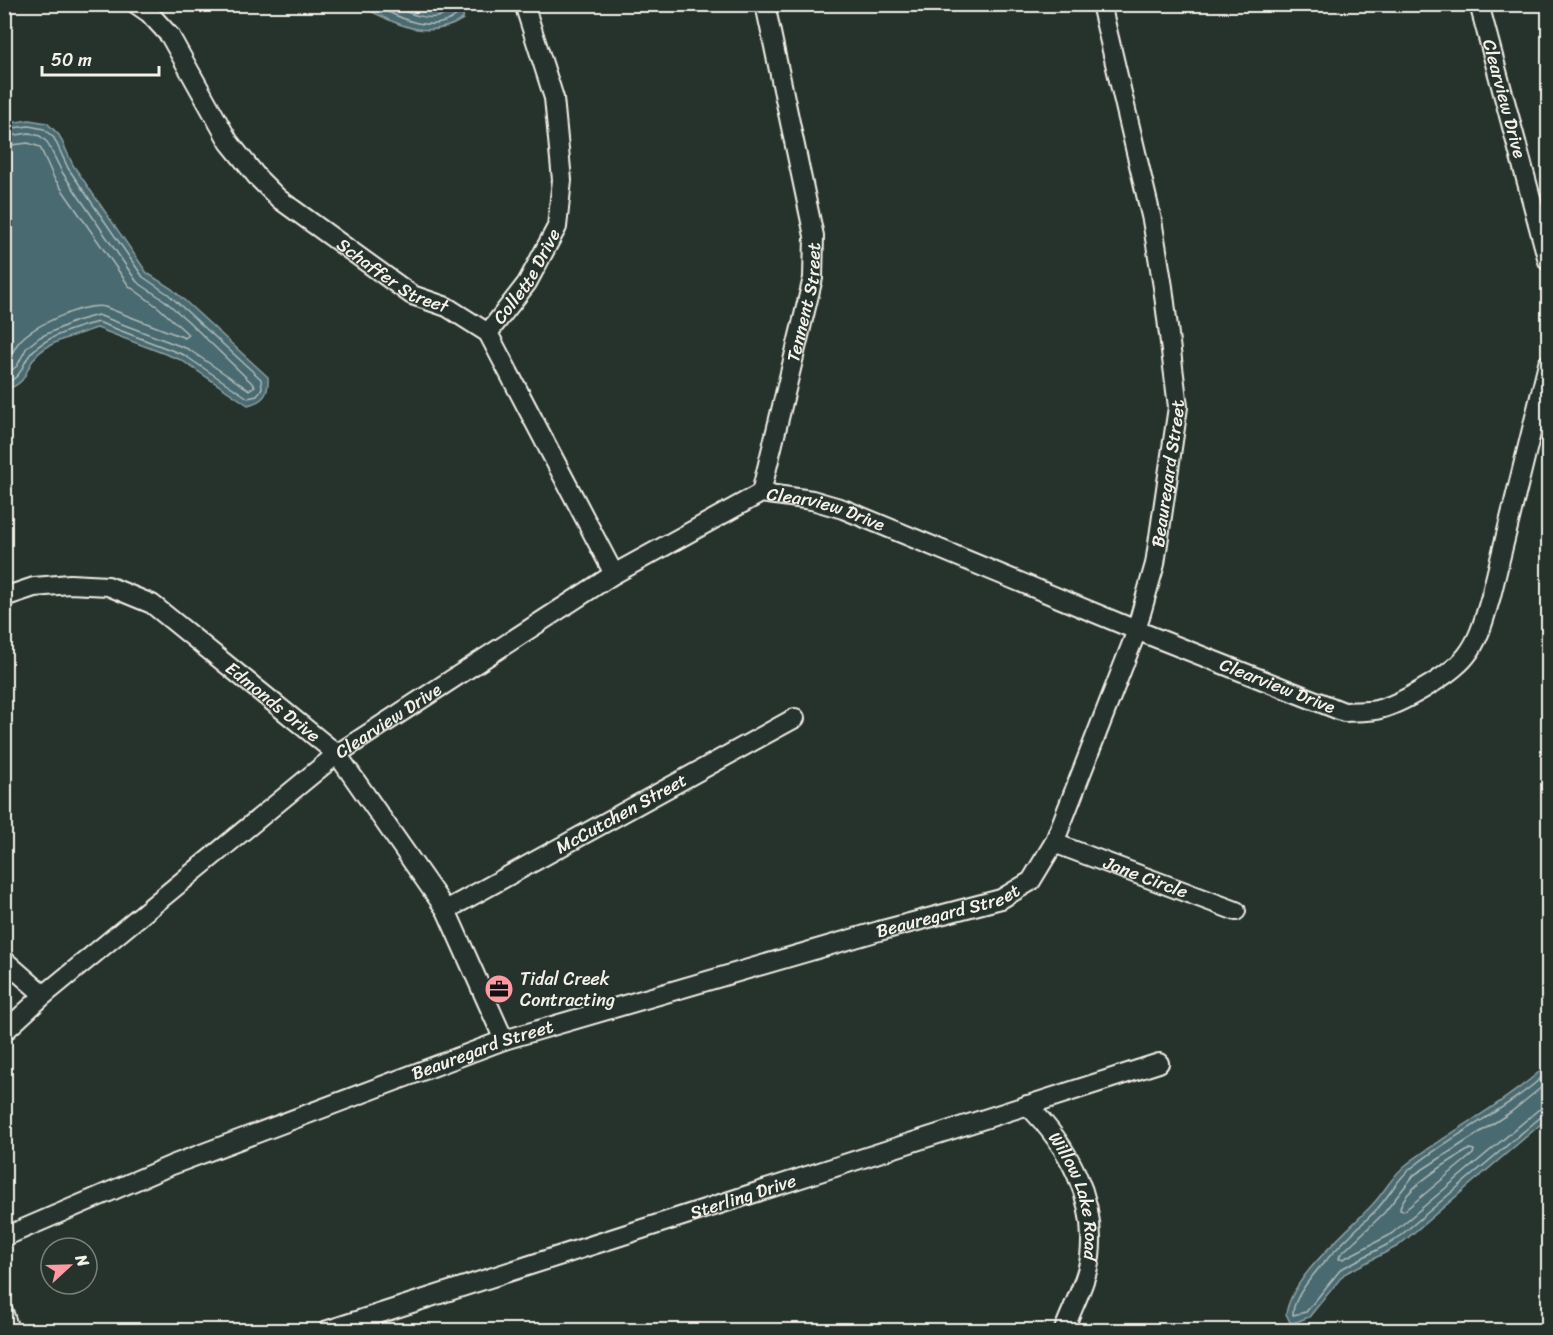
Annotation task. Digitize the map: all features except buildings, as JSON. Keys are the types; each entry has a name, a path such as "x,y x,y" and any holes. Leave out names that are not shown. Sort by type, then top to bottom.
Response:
{"street":[{"name":"Schaffer Street","path":"136,4 149,13 170,36 229,142 258,178 279,199 412,295 447,307 488,333"},
{"name":"Collette Drive","path":"488,333 527,283 557,227 562,180 554,98 524,4"},
{"name":"Tennent Street","path":"761,493 813,278 814,236 765,4"},
{"name":"Beauregard Street","path":"4,1237 172,1165 504,1040 879,931 1001,900 1031,881 1054,843 1136,630 1155,564 1178,407 1163,286 1152,220 1101,4"},
{"name":"Clearview Drive","path":"1479,4 1548,261"},
{"path":"488,333 614,574"},
{"name":"Clearview Drive","path":"4,1032 44,995 337,754 614,574 761,493 812,500 843,509 1136,630 1344,712 1377,710 1407,698 1466,656 1479,634 1491,596 1548,364"},
{"name":"Edmonds Drive","path":"4,597 34,587 70,584 108,586 152,604 337,754 446,910 504,1040"},
{"name":"McCutchen Street","path":"446,910 795,718"},
{"name":"Jane Circle","path":"1054,843 1236,911"},
{"path":"4,960 44,995"},
{"name":"Sterling Drive","path":"328,1330 1159,1063"},
{"name":"Willow Lake Road","path":"1027,1106 1044,1122 1070,1160 1082,1186 1088,1210 1090,1259 1064,1330"},
{"path":"4,1314 9,1330"}],"water":[{"path":"358,5 459,5 464,8 463,19 449,26 423,30 397,23"},
{"path":"29,120 47,123 59,135 73,165 147,273 172,289 268,377 268,388 262,399 248,405 181,360 97,328 48,346 32,361 22,380 5,390 5,124"},
{"path":"1548,1064 1548,1118 1398,1246 1344,1274 1309,1317 1291,1324 1286,1314 1298,1285 1322,1256 1377,1200 1402,1168 1497,1104"}],"waterway":[{"path":"1288,1330 1291,1324"}],"place":[{"name":"Tidal Creek Contracting","path":"499,989"}]}
